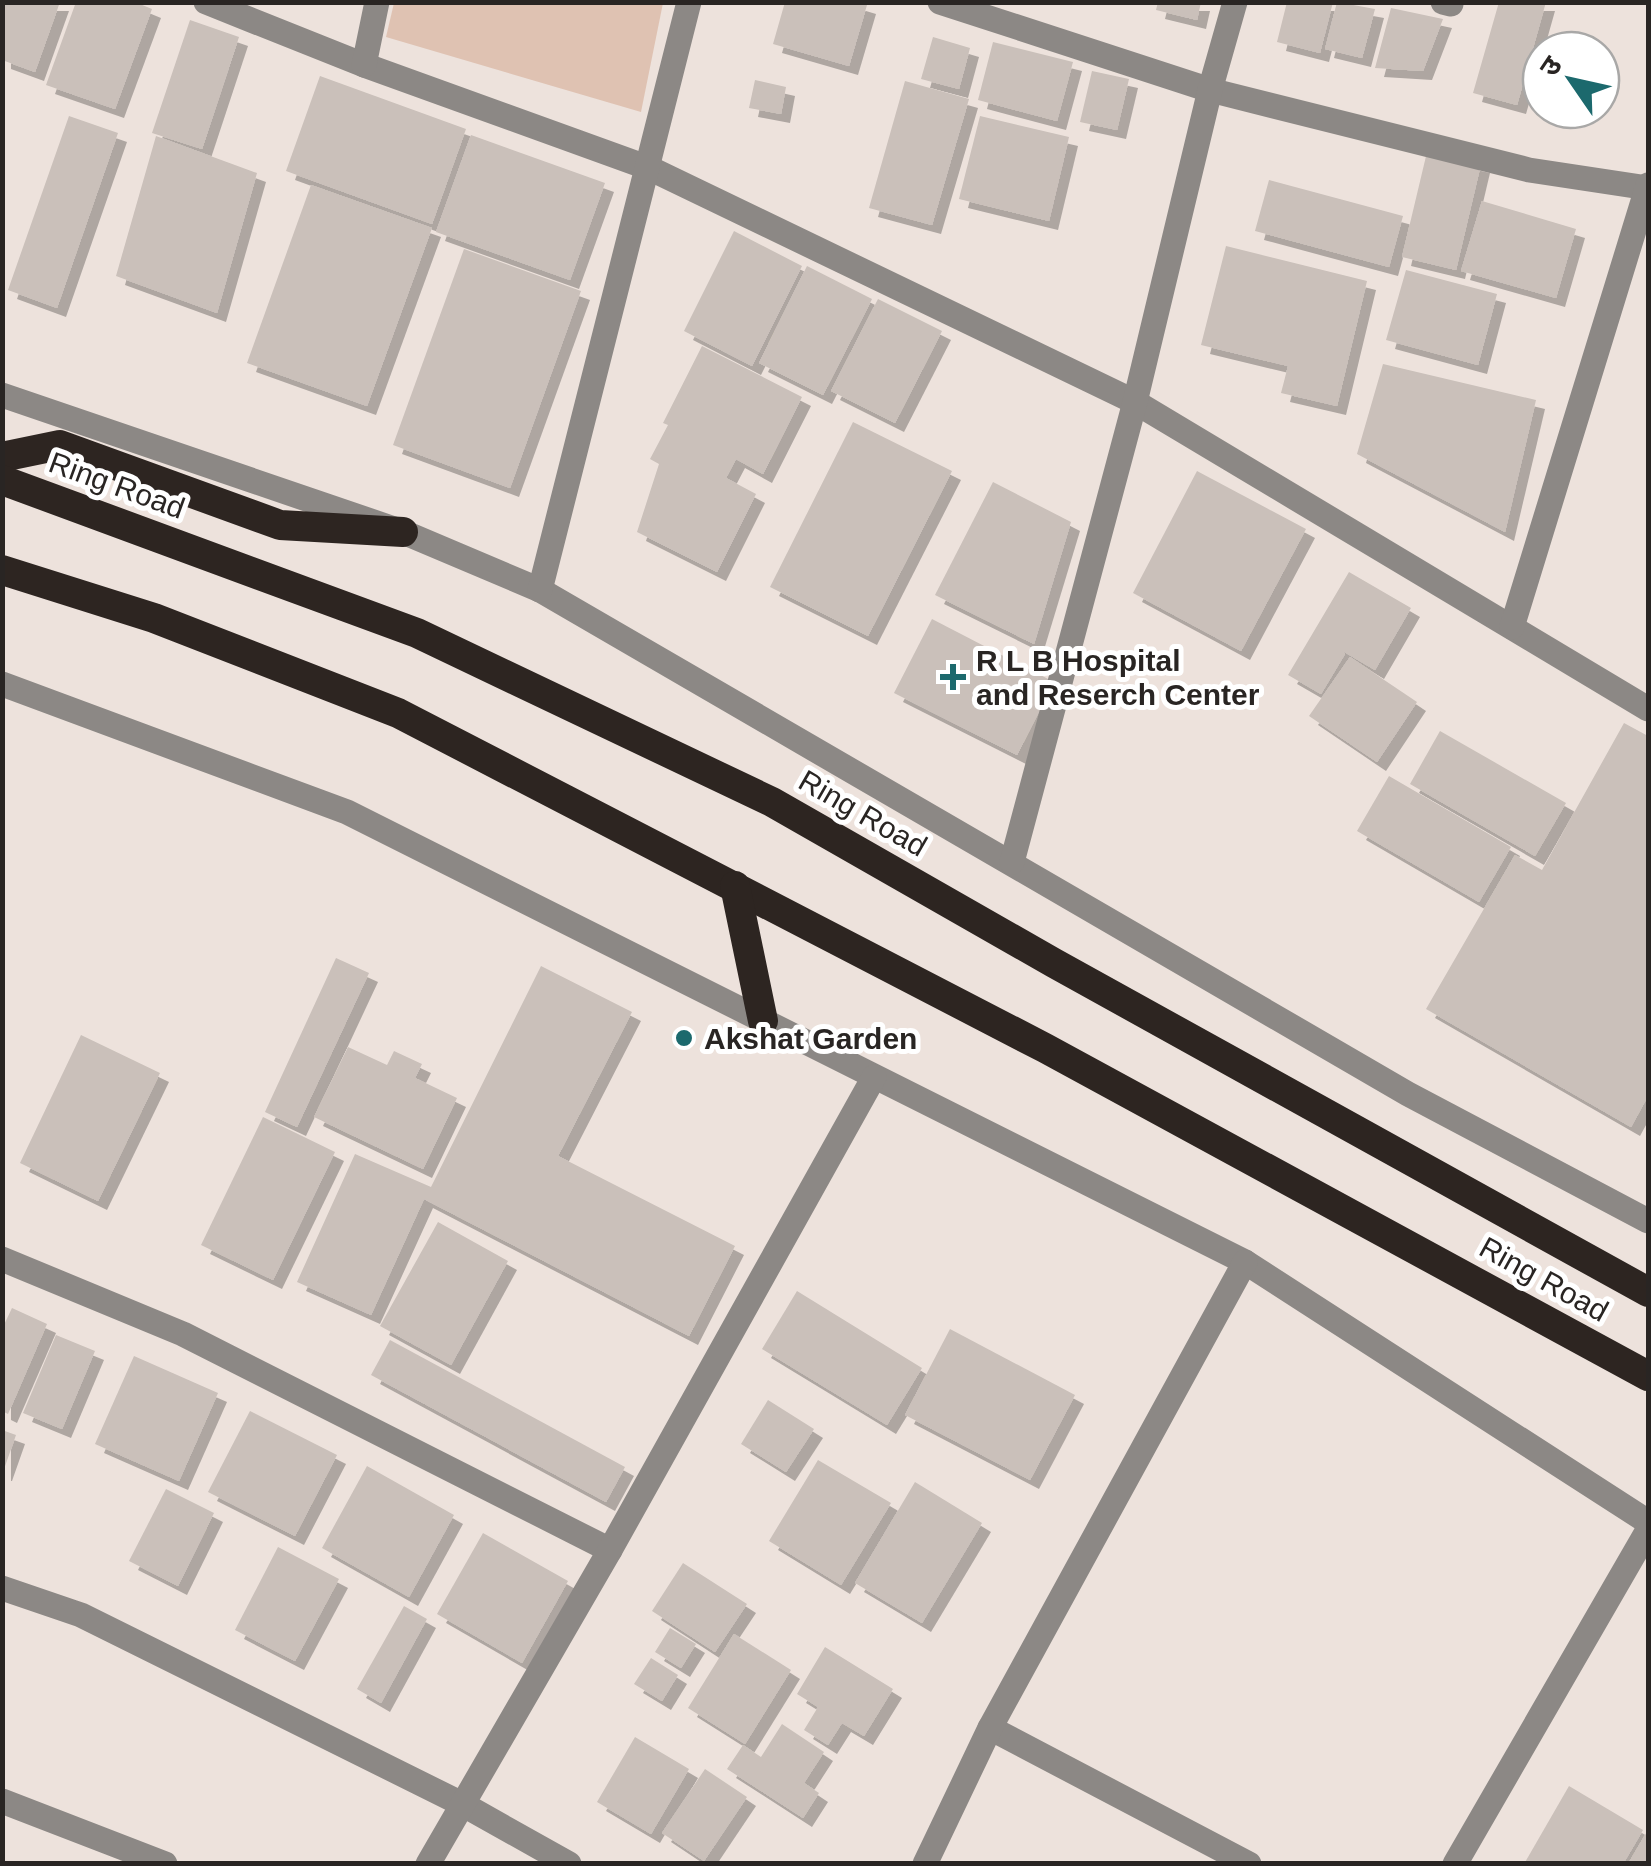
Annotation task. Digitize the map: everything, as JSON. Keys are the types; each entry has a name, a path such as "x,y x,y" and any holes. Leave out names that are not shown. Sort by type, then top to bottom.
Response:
{"highway":[{"path":"2,457 60,445 280,525 402,532"},
{"name":"Ring Road","path":"2,480 417,633 772,802 1648,1292"},
{"name":"Ring Road","path":"2,570 154,618 398,713 1045,1048 1648,1376"},
{"path":"736,886 763,1022"}],"street":[{"path":"206,2 364,65 649,168 1135,402 1648,709"},
{"path":"364,65 377,2"},
{"path":"540,590 689,2"},
{"path":"940,2 1210,90 1529,170 1648,187 1512,627"},
{"path":"1012,862 1135,402 1235,2"},
{"path":"2,395 402,532 540,590 1408,1094 1648,1221"},
{"path":"2,684 347,812 1246,1262 1648,1522"},
{"path":"428,1864 610,1550 874,1077"},
{"path":"2,1259 182,1334 610,1550"},
{"path":"925,1864 990,1728 1246,1262"},
{"path":"1456,1864 1648,1530"},
{"path":"2,1588 81,1614 464,1805 569,1864"},
{"path":"990,1728 1249,1864"},
{"path":"2,1801 165,1864"}],"shaded area":[{"path":"394,3 663,3 641,112 386,37"}],"building":[{"path":"2,2 60,2 35,72 2,60"},
{"path":"76,2 135,2 152,9 115,109 46,85"},
{"path":"785,2 867,5 849,66 773,44"},
{"path":"1158,2 1201,2 1197,20 1156,10"},
{"path":"1287,2 1333,2 1320,53 1277,42"},
{"path":"1337,2 1375,9 1362,58 1325,49"},
{"path":"1499,2 1546,2 1538,30 1521,30 1521,91 1517,105 1473,93"},
{"path":"1391,8 1443,19 1423,71 1375,68"},
{"path":"190,20 239,37 202,149 152,133"},
{"path":"933,37 970,48 959,89 921,79"},
{"path":"993,42 1073,62 1057,121 978,100"},
{"path":"1092,71 1129,79 1117,130 1080,122"},
{"path":"320,76 466,129 432,224 286,171"},
{"path":"755,80 786,87 781,114 749,108"},
{"path":"905,81 969,99 932,225 869,208"},
{"path":"69,116 118,133 57,308 8,290"},
{"path":"980,116 1069,137 1049,221 959,199"},
{"path":"471,135 605,183 570,280 436,232"},
{"path":"156,136 257,173 217,313 116,276"},
{"path":"1427,152 1481,164 1456,270 1402,257"},
{"path":"1269,180 1403,216 1389,267 1255,231"},
{"path":"311,185 432,228 367,406 247,363"},
{"path":"1482,201 1576,229 1556,298 1461,271"},
{"path":"734,231 802,266 752,366 684,331"},
{"path":"1226,246 1367,281 1337,406 1281,393 1288,366 1201,345"},
{"path":"464,249 581,291 510,488 393,445"},
{"path":"807,266 872,299 823,395 759,363"},
{"path":"1406,270 1497,294 1478,365 1386,340"},
{"path":"878,299 942,331 895,423 831,391"},
{"path":"702,346 802,397 763,474 736,459 726,478 756,494 717,572 637,532 659,464 650,459 668,425 663,423"},
{"path":"1383,364 1536,400 1505,532 1357,454"},
{"path":"853,422 952,471 868,636 770,587"},
{"path":"1197,471 1306,529 1241,651 1133,593"},
{"path":"993,482 1071,522 1034,644 935,595"},
{"path":"1349,572 1411,608 1375,670 1341,650 1345,654 1321,694 1288,675"},
{"path":"932,619 1054,682 1017,755 894,693"},
{"path":"1350,657 1417,702 1377,762 1309,716"},
{"path":"1624,723 1648,736 1648,1096 1631,1127 1426,1009 1515,855 1542,870"},
{"path":"1440,731 1566,803 1535,856 1410,784"},
{"path":"1389,776 1511,847 1479,902 1357,831"},
{"path":"336,958 369,973 297,1127 265,1112"},
{"path":"541,966 632,1012 558,1156 735,1246 689,1336 424,1199 371,1315 297,1282 355,1154 431,1187"},
{"path":"81,1035 160,1073 98,1201 20,1163"},
{"path":"348,1047 387,1065 394,1051 422,1064 415,1078 457,1098 423,1169 314,1117"},
{"path":"263,1117 335,1152 273,1280 201,1245"},
{"path":"438,1222 508,1261 451,1365 380,1326"},
{"path":"797,1291 922,1368 887,1425 762,1349"},
{"path":"12,1308 47,1324 8,1414 2,1411 2,1329"},
{"path":"950,1329 1075,1395 1030,1480 905,1415"},
{"path":"56,1335 95,1351 62,1429 23,1413"},
{"path":"390,1340 625,1467 606,1502 371,1375"},
{"path":"134,1356 218,1393 179,1481 95,1444"},
{"path":"768,1400 814,1429 786,1472 741,1444"},
{"path":"250,1411 337,1455 295,1536 208,1492"},
{"path":"2,1430 16,1435 3,1472 2,1472"},
{"path":"818,1460 891,1503 841,1585 769,1541"},
{"path":"367,1466 454,1515 409,1597 322,1548"},
{"path":"915,1482 982,1523 922,1623 855,1583"},
{"path":"166,1489 214,1513 178,1586 129,1561"},
{"path":"483,1533 568,1581 522,1663 437,1614"},
{"path":"278,1547 339,1579 295,1661 235,1630"},
{"path":"683,1563 747,1604 715,1652 652,1611"},
{"path":"404,1606 427,1619 381,1703 357,1689"},
{"path":"670,1628 696,1644 681,1668 655,1652"},
{"path":"734,1634 791,1670 745,1744 688,1708"},
{"path":"825,1647 893,1689 864,1736 842,1723 828,1745 804,1730 818,1707 797,1694"},
{"path":"651,1658 678,1675 662,1701 634,1684"},
{"path":"782,1724 824,1752 804,1783 819,1793 803,1818 727,1769 743,1745 761,1757"},
{"path":"635,1737 689,1769 651,1834 597,1802"},
{"path":"705,1769 747,1797 704,1861 662,1833"},
{"path":"1569,1786 1643,1830 1623,1864 1524,1864"},
{"path":"1648,1830 1648,1864 1628,1864"}],"place":[{"name":"R L B Hospital and Reserch Center","path":"953,677"},
{"name":"Akshat Garden","path":"684,1038"}]}
